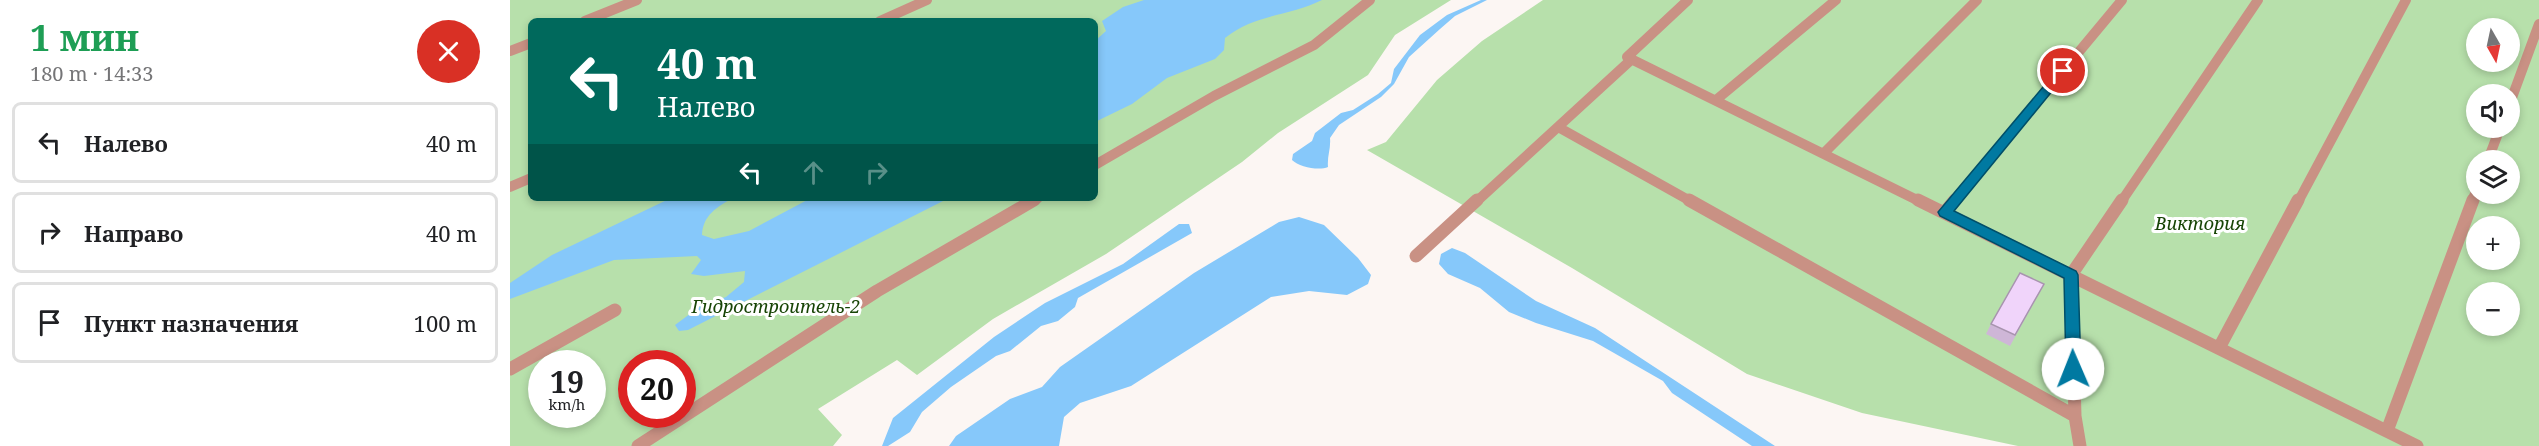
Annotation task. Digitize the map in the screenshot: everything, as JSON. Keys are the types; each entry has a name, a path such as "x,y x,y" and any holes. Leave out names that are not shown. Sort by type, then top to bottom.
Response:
{"lane":[{"path":"592,18 637,0"},
{"path":"887,18 927,0"},
{"path":"1098,163 1214,96 1314,45 1370,0"},
{"path":"1688,0 1628,57 2417,446"},
{"path":"1716,100 1836,0"},
{"path":"1824,153 1977,0"},
{"path":"1945,212 2122,0"},
{"path":"2080,446 2075,416 2071,275 2258,0"},
{"path":"2218,348 2406,0"},
{"path":"2517,84 2539,24"},
{"path":"510,51 528,44"},
{"path":"1416,256 1632,59"},
{"path":"1558,127 2075,416"},
{"path":"510,187 528,179"},
{"path":"638,446 877,291 1033,201"},
{"path":"2387,431 2471,204"},
{"path":"510,369 615,310"}],"green space":[{"name":"Гидростроитель-2","path":"510,0 1451,0 1395,35 1368,75 1278,133 1242,162 1106,254 993,319 917,375 897,360 818,409 842,435 833,446 510,446"},
{"name":"Виктория","path":"1543,0 2539,0 2539,446 2018,446 1862,413 1747,374 1572,268 1367,150 1386,142 1437,80 1482,41"}],"water":[{"path":"1144,0 1322,0 1297,10 1261,19 1237,30 1225,38 1224,50 1215,59 1167,78 1132,104 1098,121 1098,38 1106,31 1102,21 1123,7"},
{"path":"1481,0 1487,0 1455,16 1409,57 1394,84 1381,97 1339,125 1330,138 1328,167 1309,168 1292,160 1293,154 1312,141 1315,133 1341,113 1353,110 1391,83 1394,69 1420,35 1447,15"},
{"path":"665,201 728,201 716,208 705,222 702,235 714,239 749,231 805,201 943,201 688,330 679,331 675,325 702,305 726,297 744,282 745,271 704,276 691,274 701,260 697,256 614,260 510,299 510,283 552,255"},
{"path":"1299,217 1324,225 1358,258 1371,275 1368,284 1347,295 1309,291 1271,297 1131,386 1080,403 1064,417 1059,446 949,446 956,436 1010,399 1042,387 1060,367 1194,273 1279,222"},
{"path":"1179,224 1189,224 1192,233 1078,298 1075,307 1058,321 1041,326 1010,351 996,356 951,387 922,412 910,432 888,446 882,446 893,418 994,337 1045,303 1123,264"},
{"path":"1452,248 1465,253 1536,301 1595,328 1775,446 1752,446 1672,393 1663,381 1593,341 1509,312 1480,288 1448,274 1439,264 1441,254"}],"building":[{"path":"2020,273 2044,284 2015,335 1991,324"}],"route":[{"path":"2063,71 1945,212 2071,275 2073,369"}]}
